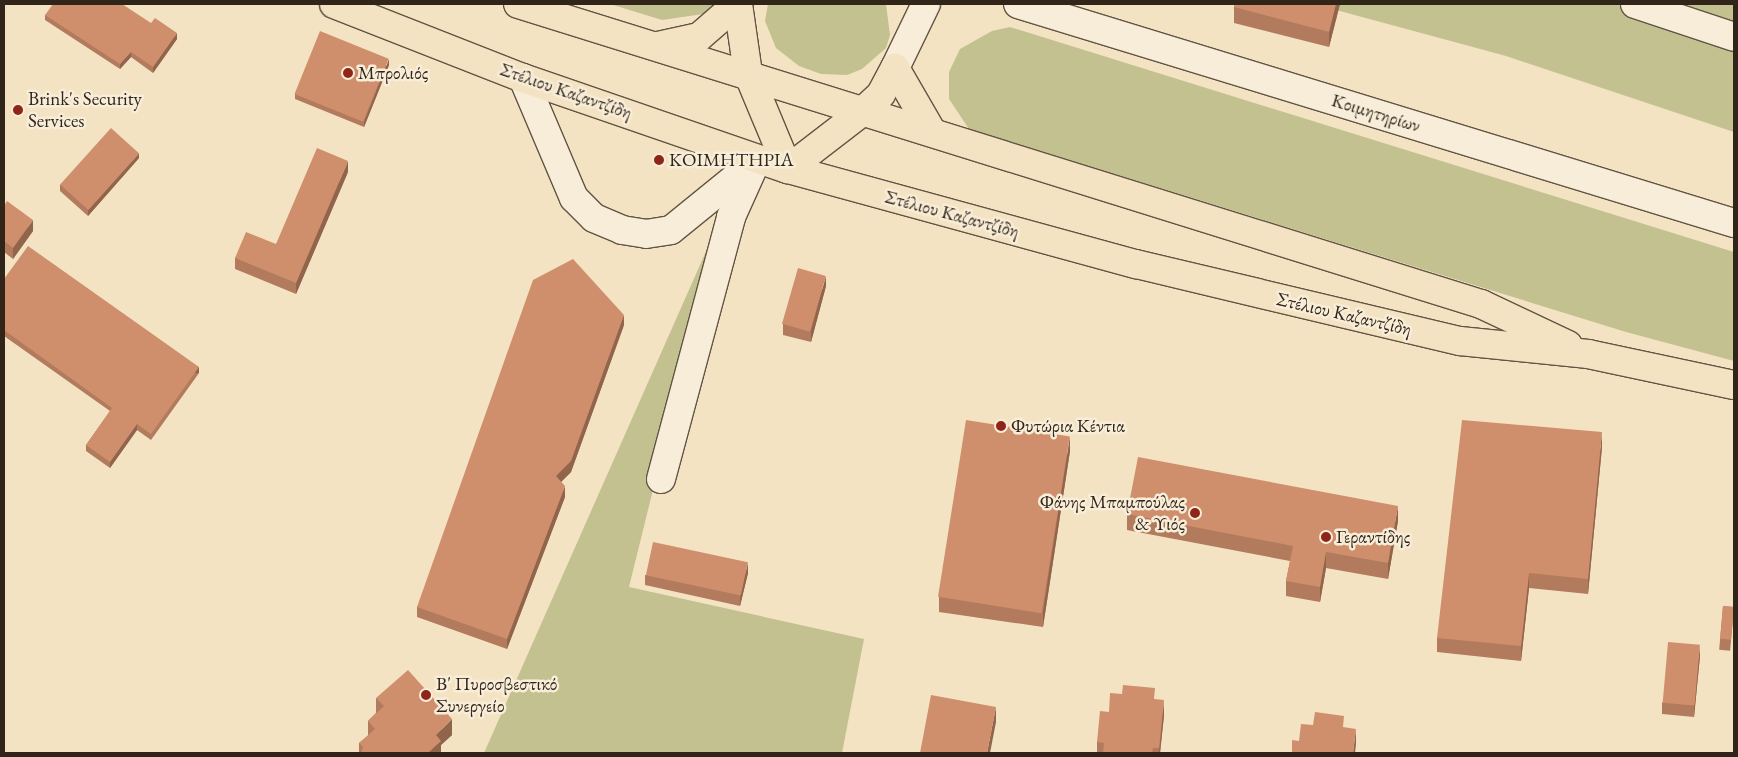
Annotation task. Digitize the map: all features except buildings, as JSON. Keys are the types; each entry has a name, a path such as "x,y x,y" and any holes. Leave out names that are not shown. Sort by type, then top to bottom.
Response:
{"main road":[{"name":"Στέλιου Καζαντζίδη","path":"334,4 523,78 756,160 1136,264 1460,341 1588,354 1734,385"},
{"name":"Στέλιου Καζαντζίδη","path":"518,4 648,46 748,73 862,112 932,132 1481,304 1588,354"},
{"path":"648,46 699,37 737,4"},
{"path":"737,4 748,73 788,169 862,112 881,94 896,68"},
{"path":"896,68 932,132"}],"lane":[{"path":"896,68 926,4"},
{"name":"Κοιμητηρίων","path":"1018,4 1734,223"},
{"path":"1634,4 1734,37"},
{"path":"523,78 574,198 594,218 622,230 646,234 671,230 756,160"},
{"path":"661,479 731,217 756,160"}],"shaded area":[{"path":"610,4 719,4 710,13 662,20"},
{"path":"768,4 886,4 890,35 886,48 862,69 847,75 821,74 799,66 776,48 765,21"},
{"path":"1314,4 1734,4 1734,132 1506,56"},
{"path":"1010,27 1734,252 1734,361 1626,332 969,129 949,99 949,72 960,49 992,31"},
{"path":"719,222 629,587 864,639 842,753 484,753"}],"place":[{"name":"Μπρολιός","path":"348,73"},
{"name":"Brink's Security Services","path":"18,110"},
{"name":"ΚΟΙΜΗΤΗΡΙΑ","path":"659,160"},
{"name":"Φυτώρια Κέντια","path":"1001,426"},
{"name":"Φάνης Μπαμπούλας & Υιός","path":"1195,513"},
{"name":"Γεραντίδης","path":"1326,537"},
{"name":"Β' Πυροσβεστικό Συνεργείο","path":"426,695"}]}
